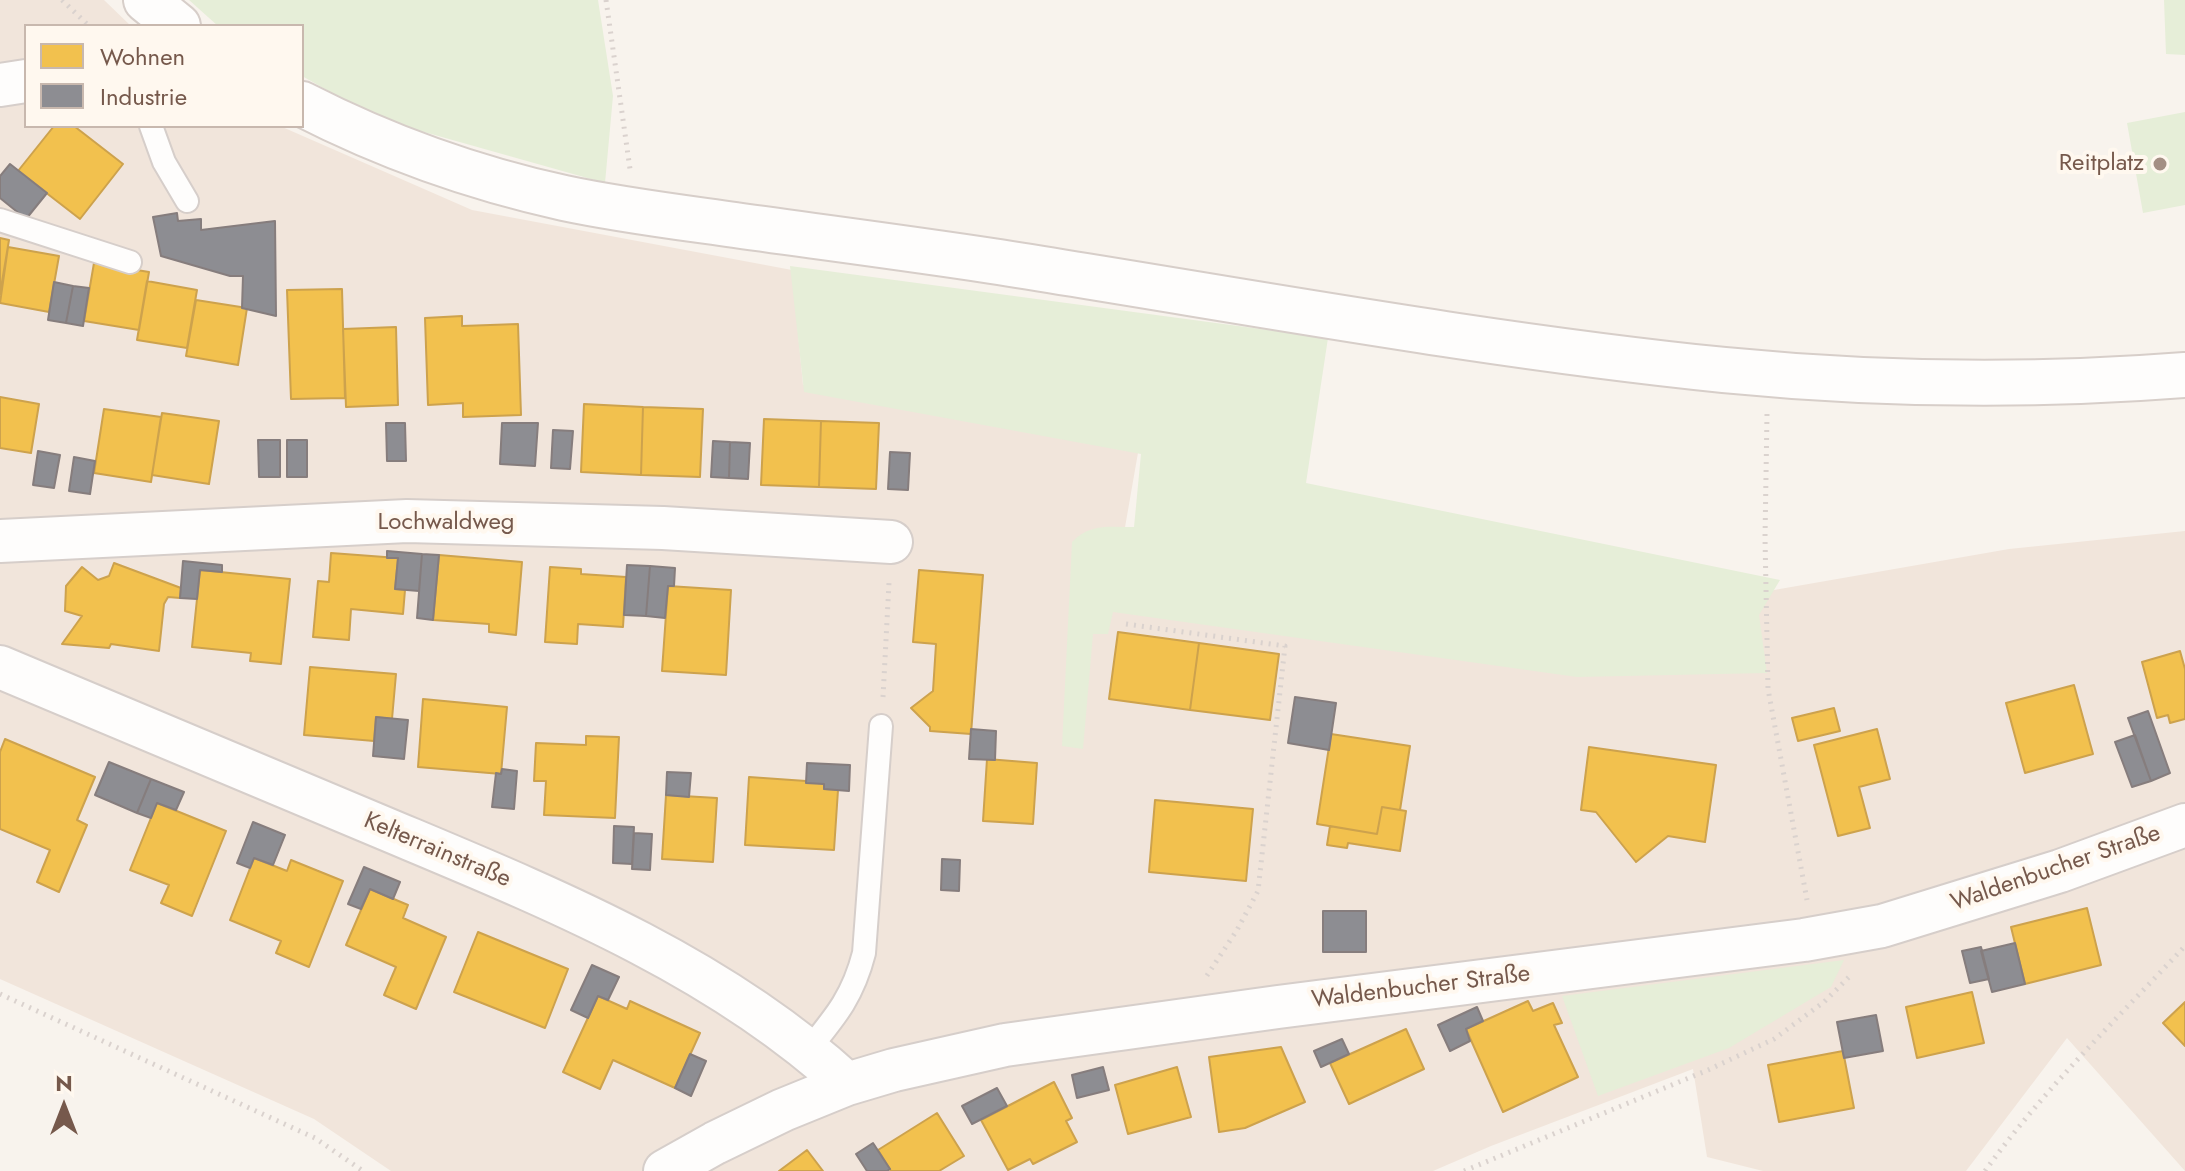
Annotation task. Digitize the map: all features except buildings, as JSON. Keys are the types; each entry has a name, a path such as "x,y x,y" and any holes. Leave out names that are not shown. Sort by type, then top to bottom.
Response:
{"main road":[{"path":"146,0 176,24"},
{"path":"304,105 361,133 466,171 562,197 1639,360 1890,381 2048,382 2185,375"}],"street":[{"path":"0,85 24,81"},
{"name":"Lochwaldweg","path":"0,541 407,521 663,528 891,542"},
{"name":"Kelterrainstraße","path":"0,667 473,865 604,924 709,981 809,1049 847,1084"},
{"name":"Waldenbucher Straße","path":"665,1171 769,1116 847,1084 894,1070 1005,1045 1816,938 1882,926 2060,871 2185,825"}],"lane":[{"path":"152,128 164,162 187,201"},
{"path":"0,220 130,262"},
{"path":"809,1049 840,1011 856,983 864,953 881,726"}],"path":[{"path":"62,0 87,24"},
{"path":"606,0 630,170 632,210"},
{"path":"1770,373 1765,538 1768,689 1816,938"},
{"path":"881,726 889,590"},
{"path":"1126,624 1285,646 1258,891 1237,930 1208,971 1182,1020"},
{"path":"1464,1171 1708,1070 1774,1039 1824,1002 1856,970 1882,926"},
{"path":"1985,1171 2039,1103 2185,946"},
{"path":"0,994 315,1138 363,1171"}],"shaded area":[{"path":"0,0 104,0 129,24 24,24 24,128 285,128 472,210 792,270 803,385 1139,447 1124,533 1648,612 2009,549 2185,531 2185,1171 2067,1038 1966,1171 1763,1171 1707,1157 1693,1069 1433,1171 391,1171 314,1119 0,979"}],"green space":[{"path":"189,0 598,0 613,96 605,183 378,119 304,77 304,24 216,24"},
{"path":"2164,0 2185,0 2185,55 2166,54"},
{"name":"Reitplatz","path":"2185,112 2185,205 2143,213 2127,123"},
{"path":"790,266 1328,338 1306,483 1780,580 1759,615 1767,673 1577,677 1113,612 1108,634 1093,634 1083,749 1062,746 1072,542 1093,529 1134,527 1141,454 804,392"},
{"path":"1844,960 1831,987 1729,1048 1598,1096 1562,996"}],"place":[{"name":"Reitplatz","path":"2160,164"}]}
